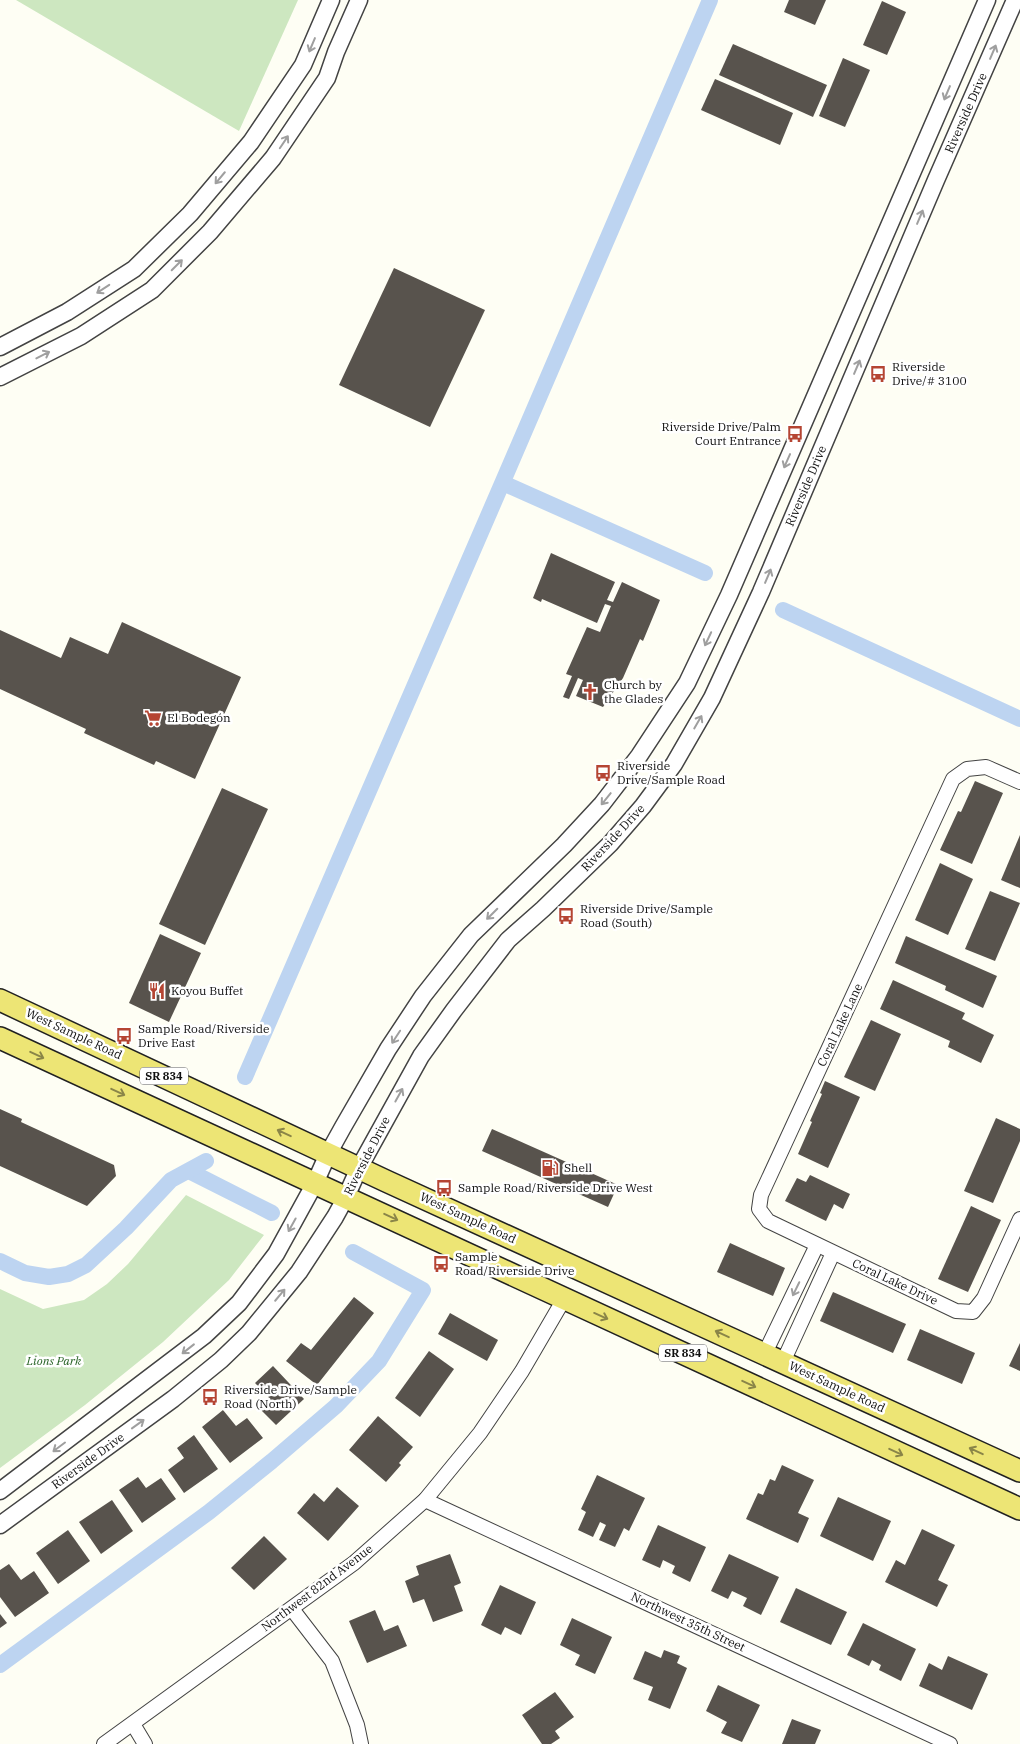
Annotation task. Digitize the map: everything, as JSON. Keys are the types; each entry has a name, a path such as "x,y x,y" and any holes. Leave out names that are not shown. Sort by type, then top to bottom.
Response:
{"main road":[{"name":"West Sample Road","path":"0,1000 328,1154 774,1357 1020,1472"},
{"name":"SR 834","path":"0,1038 1020,1509"}],"street":[{"path":"0,347 67,312 134,269 190,214 251,142 303,65 331,0"},
{"path":"0,377 81,336 152,290 210,232 273,158 327,78 336,52 359,0"},
{"name":"Riverside Drive","path":"0,1491 204,1336 239,1303 276,1254 315,1183 328,1154 388,1049 423,996 471,935 564,845 602,804 639,756 686,683 729,594 987,0"},
{"name":"Riverside Drive","path":"0,1525 173,1399 221,1360 249,1333 299,1272 346,1197 359,1168 421,1056 454,1010 508,940 543,910 610,844 643,806 674,764 712,698 761,592 932,189 1015,0"},
{"name":"Coral Lake Lane","path":"833,1253 768,1221 759,1209 761,1195 953,779 967,769 986,767 1020,782"},
{"name":"Coral Lake Drive","path":"833,1253 956,1311 973,1312 984,1298 1020,1219"},
{"path":"774,1357 817,1245"},
{"path":"774,1357 833,1253"},
{"name":"Northwest 82nd Avenue","path":"104,1744 354,1563 425,1500 480,1433 522,1371 564,1299"},
{"name":"Northwest 35th Street","path":"425,1500 950,1744"},
{"path":"292,1609 332,1661 357,1724 361,1744"},
{"path":"133,1724 145,1744"}],"green space":[{"path":"16,0 298,0 239,131"},
{"name":"Lions Park","path":"186,1195 264,1235 229,1280 163,1342 85,1405 0,1468 0,1289 43,1309 84,1300 107,1284 128,1264"}],"building":[{"path":"789,0 826,0 815,25 784,12"},
{"path":"882,1 906,12 887,55 863,45"},
{"path":"733,44 827,85 813,117 719,75"},
{"path":"843,58 870,70 845,127 819,116"},
{"path":"715,79 793,113 780,145 701,110"},
{"path":"394,268 485,310 430,427 339,385"},
{"path":"551,553 615,582 607,600 613,602 622,582 660,600 643,641 640,639 623,678 603,707 576,696 583,680 578,678 569,699 563,697 572,676 566,674 587,627 600,632 611,606 605,604 597,623 542,599 541,602 533,598"},
{"path":"122,622 241,677 195,779 156,761 154,765 84,733 86,729 0,689 0,630 61,658 70,637 108,654"},
{"path":"975,781 1003,793 972,864 940,850 958,811 961,812"},
{"path":"222,788 268,809 205,945 159,924"},
{"path":"1020,835 1020,888 1001,880"},
{"path":"940,863 973,879 948,935 915,920"},
{"path":"990,891 1020,903 995,961 965,949"},
{"path":"160,934 201,953 169,1022 129,1003"},
{"path":"906,936 997,976 983,1008 945,990 946,986 895,963"},
{"path":"893,980 965,1013 962,1019 994,1035 981,1063 948,1047 950,1041 880,1009"},
{"path":"871,1020 901,1034 875,1091 844,1077"},
{"path":"825,1081 860,1097 828,1168 798,1154 812,1122 810,1121 822,1094 820,1093"},
{"path":"0,1109 22,1119 21,1122 114,1165 116,1176 87,1206 0,1166"},
{"path":"996,1118 1020,1129 1020,1141 993,1203 964,1191"},
{"name":"Shell","path":"492,1129 618,1185 608,1207 482,1151"},
{"path":"810,1175 850,1194 843,1209 834,1204 826,1221 785,1201 797,1178 806,1182"},
{"path":"971,1206 1001,1220 968,1292 938,1279"},
{"path":"730,1243 785,1268 773,1296 717,1272"},
{"path":"833,1292 906,1324 893,1353 820,1321"},
{"path":"354,1297 374,1313 317,1385 286,1361 301,1343 311,1350"},
{"path":"450,1313 498,1340 487,1361 438,1334"},
{"path":"920,1329 975,1353 962,1384 907,1360"},
{"path":"1020,1343 1020,1371 1009,1366"},
{"path":"429,1351 454,1369 420,1417 395,1398"},
{"path":"273,1366 304,1399 276,1425 258,1407 269,1397 255,1383"},
{"path":"223,1410 236,1426 247,1418 263,1438 230,1463 202,1427"},
{"path":"378,1416 413,1447 386,1482 349,1450"},
{"path":"194,1435 218,1469 184,1493 168,1470 184,1458 177,1448"},
{"path":"782,1465 814,1480 798,1513 809,1518 798,1543 746,1519 758,1493 763,1495 770,1479 775,1481"},
{"path":"597,1475 645,1498 629,1531 624,1528 615,1547 599,1540 606,1525 600,1522 593,1537 578,1530 586,1512 581,1509"},
{"path":"138,1477 146,1488 161,1478 176,1499 142,1523 119,1490"},
{"path":"337,1487 359,1506 328,1541 297,1513 314,1493 324,1502"},
{"path":"838,1497 891,1521 873,1561 820,1536"},
{"path":"112,1500 133,1531 101,1554 79,1522"},
{"path":"658,1525 706,1547 690,1582 672,1573 675,1566 663,1560 660,1568 642,1560"},
{"path":"922,1529 955,1545 938,1580 948,1585 937,1607 885,1582 896,1560 905,1565"},
{"path":"68,1530 90,1561 58,1584 36,1553"},
{"path":"264,1536 287,1559 254,1590 231,1568"},
{"path":"450,1554 461,1583 454,1586 463,1611 433,1622 424,1599 413,1603 405,1581 419,1575 416,1566"},
{"path":"729,1554 779,1577 761,1615 743,1606 747,1598 732,1591 728,1599 711,1591"},
{"path":"9,1564 21,1580 34,1571 49,1593 15,1617 0,1597 0,1570"},
{"path":"500,1585 536,1602 521,1635 505,1627 501,1635 481,1625"},
{"path":"796,1588 847,1612 831,1645 780,1622"},
{"path":"375,1610 384,1631 398,1625 407,1646 367,1663 349,1621"},
{"path":"0,1614 7,1623 0,1628"},
{"path":"572,1618 612,1637 595,1674 575,1665 580,1655 560,1645"},
{"path":"863,1623 916,1649 901,1681 879,1670 881,1665 872,1660 869,1666 847,1655"},
{"path":"664,1650 680,1656 677,1663 687,1668 670,1709 648,1700 653,1687 633,1679 645,1651 661,1658"},
{"path":"948,1656 988,1674 972,1710 919,1686 929,1663 942,1670"},
{"path":"718,1685 760,1705 742,1742 721,1733 727,1722 706,1711"},
{"path":"555,1692 574,1717 555,1731 560,1738 551,1744 542,1744 522,1715"},
{"path":"792,1719 821,1730 815,1744 782,1744"}],"waterway":[{"path":"245,1077 710,0"},
{"path":"503,483 705,573"},
{"path":"783,610 1020,719"},
{"path":"0,1261 25,1273 49,1277 68,1274 86,1265 126,1228 171,1180 206,1161"},
{"path":"189,1171 272,1213"},
{"path":"0,1665 209,1512 336,1406 379,1361 423,1290 353,1252"}],"place":[{"name":"Riverside Drive/# 3100","path":"878,374"},
{"name":"Riverside Drive/Palm Court Entrance","path":"795,434"},
{"name":"Church by the Glades","path":"590,692"},
{"name":"El Bodegón","path":"153,718"},
{"name":"Riverside Drive/Sample Road","path":"603,773"},
{"name":"Riverside Drive/Sample Road (South)","path":"566,916"},
{"name":"Koyou Buffet","path":"157,991"},
{"name":"Sample Road/Riverside Drive East","path":"124,1036"},
{"name":"Shell","path":"550,1168"},
{"name":"Sample Road/Riverside Drive West","path":"444,1188"},
{"name":"Sample Road/Riverside Drive","path":"441,1264"},
{"name":"Riverside Drive/Sample Road (North)","path":"210,1397"}]}
